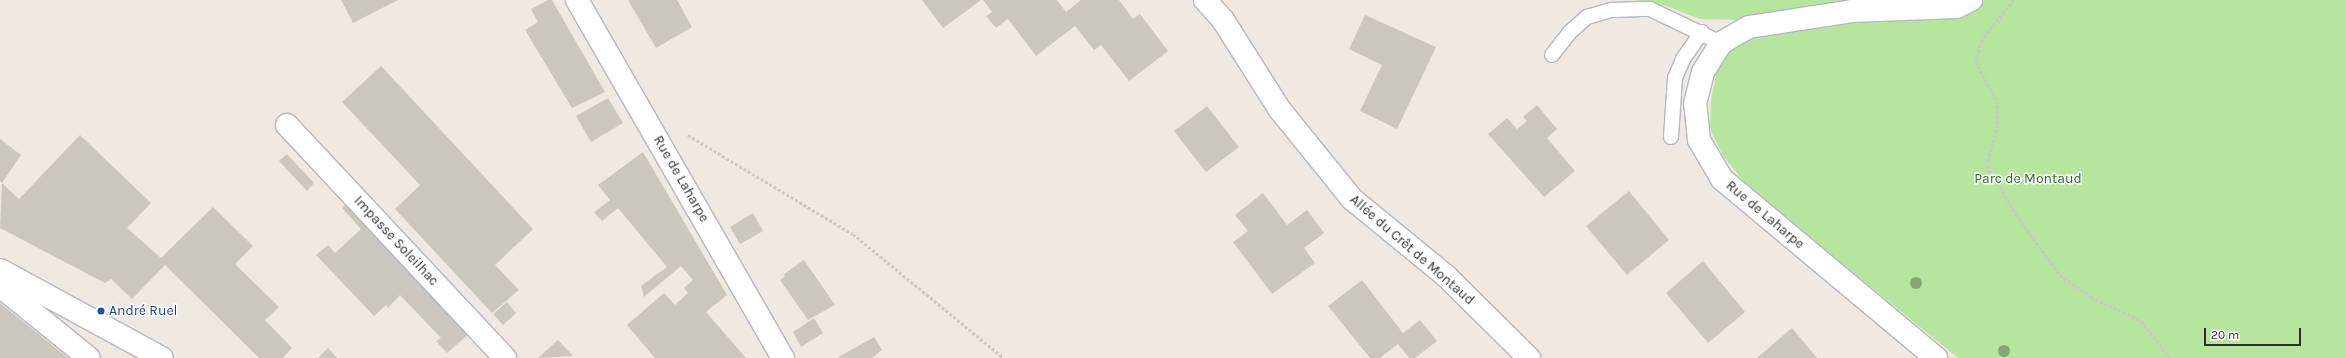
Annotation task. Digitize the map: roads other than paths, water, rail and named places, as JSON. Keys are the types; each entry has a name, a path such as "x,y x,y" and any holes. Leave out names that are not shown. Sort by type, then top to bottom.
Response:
{"street":[{"name":"Rue de Laharpe","path":"577,0 783,358"},
{"name":"Allée du Crêt de Montaud","path":"1205,0 1222,20 1280,110 1352,200 1446,276 1529,358"},
{"name":"Rue de Laharpe","path":"1936,358 1722,179 1699,140 1695,104 1703,72 1721,43 1749,27 1852,12 1957,7 1971,0"},
{"name":"Impasse Soleilhac","path":"287,125 505,358"},
{"path":"0,270 162,358"},
{"path":"0,286 88,358"}],"lane":[{"path":"1552,56 1569,33 1587,17 1612,10 1650,9 1702,32 1721,43"},
{"path":"1671,137 1676,78 1683,59 1702,32"}],"place":[{"name":"André Ruel","path":"101,311"}],"park label":[{"name":"Parc de Montaud","path":"2028,179"}]}
